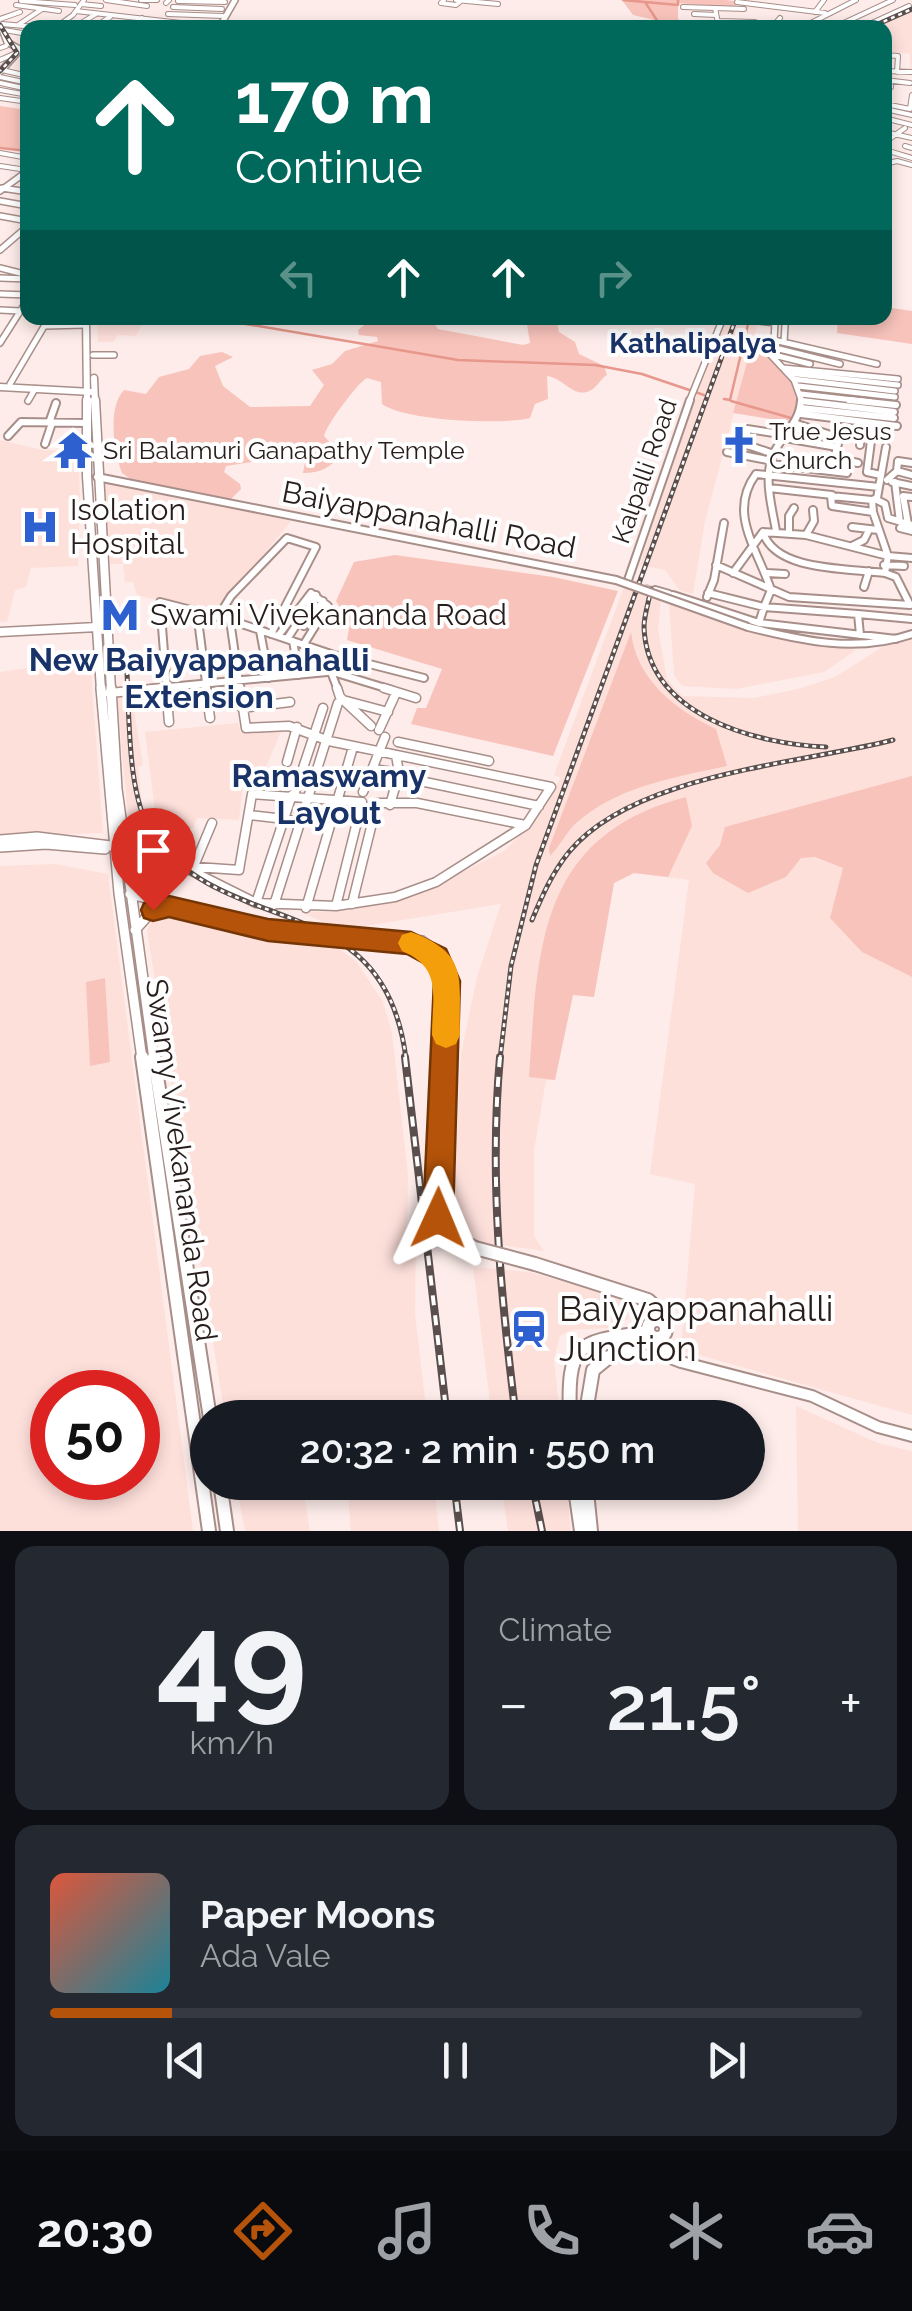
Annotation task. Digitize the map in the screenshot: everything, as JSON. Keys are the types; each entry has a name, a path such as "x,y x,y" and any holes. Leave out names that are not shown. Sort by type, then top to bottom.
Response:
{"main road":[{"path":"0,77 12,48 1,25"},
{"name":"Swamy Vivekananda Road","path":"88,325 101,623 125,850 139,1042 209,1531"},
{"name":"Swamy Vivekananda Road","path":"89,325 93,354 87,424 101,623 125,850 207,1400"},
{"path":"0,385 92,390"},
{"path":"0,385 92,390"},
{"path":"0,630 101,623"},
{"path":"0,843 125,850"},
{"path":"130,894 268,926 427,943 444,957 451,969 437,1212 449,1236 475,1248 648,1300 656,1307 657,1320 649,1323 653,1337"},
{"path":"135,930 146,916 169,906 268,930 420,945 437,957 446,976 446,1032"},
{"path":"570,1400 579,1349 602,1337 653,1337"},
{"path":"585,1400 590,1370 608,1357 653,1337"},
{"path":"223,1500 227,1531"},
{"path":"576,1500 580,1531"},
{"path":"588,1500 591,1531"}],"street":[{"path":"53,0 150,18"},
{"path":"106,0 147,6"},
{"path":"141,0 157,0"},
{"path":"444,0 440,3 456,6 464,1 498,2"},
{"path":"799,10 806,0"},
{"path":"815,12 824,0"},
{"path":"834,10 836,0"},
{"path":"814,20 856,0"},
{"path":"850,20 893,0 910,6"},
{"path":"463,8 464,1"},
{"path":"737,1 825,13"},
{"path":"737,1 753,20"},
{"path":"778,8 782,2"},
{"path":"845,4 886,16"},
{"path":"20,5 59,11 46,20"},
{"path":"1,25 20,5 101,6"},
{"path":"78,5 103,16"},
{"path":"147,20 171,9 226,6"},
{"path":"171,9 226,6"},
{"path":"878,20 910,6"},
{"path":"689,20 686,7 719,17"},
{"path":"24,20 42,9"},
{"path":"171,9 174,20"},
{"path":"696,13 719,17 731,9 744,9"},
{"path":"731,9 735,20"},
{"path":"88,20 96,14"},
{"path":"94,20 113,14"},
{"path":"105,20 113,14"},
{"path":"1,25 18,24"},
{"path":"1,59 20,38"},
{"path":"892,56 898,56 900,72 912,89 912,118 898,116 892,120"},
{"path":"892,71 912,72"},
{"path":"892,86 900,88"},
{"path":"892,108 898,116"},
{"path":"892,138 905,128"},
{"path":"892,134 907,145"},
{"path":"892,152 912,161"},
{"path":"0,216 20,221"},
{"path":"0,229 12,218"},
{"path":"0,310 20,311 1,339"},
{"path":"10,384 44,326 51,325"},
{"name":"Kalpalli Road","path":"624,580 631,572 692,392 721,325"},
{"path":"775,325 771,347 801,401 797,424 772,459 769,488 776,531"},
{"path":"784,342 785,325"},
{"path":"0,326 10,327"},
{"path":"706,328 719,330"},
{"path":"698,340 714,344"},
{"path":"771,347 784,342 874,361"},
{"path":"771,347 818,368 841,391"},
{"path":"771,347 841,391 896,402"},
{"path":"691,351 710,354"},
{"path":"841,391 851,358 857,352 863,354"},
{"path":"93,354 114,356"},
{"path":"787,373 818,368"},
{"path":"787,373 841,391 896,402"},
{"path":"28,400 35,389"},
{"path":"801,401 841,391"},
{"path":"801,401 841,391 896,402"},
{"path":"801,401 841,391 896,402"},
{"path":"45,444 56,403"},
{"path":"748,417 747,444 772,459"},
{"path":"8,436 19,422 87,424"},
{"path":"797,424 840,438"},
{"path":"747,429 838,448"},
{"path":"830,471 842,431 860,433 860,445"},
{"path":"871,441 867,472 909,491 903,496 908,529"},
{"path":"884,569 888,556 873,512 874,500 884,481 886,447"},
{"path":"727,452 846,473"},
{"path":"835,458 858,463"},
{"path":"897,472 898,460 912,463"},
{"path":"759,624 771,590 767,573 744,527 744,489 756,474 884,481 897,472 912,475"},
{"name":"Baiyappanahalli Road","path":"96,477 582,572 781,635 874,646 891,638"},
{"path":"884,481 908,529"},
{"path":"769,488 874,500 885,504 888,518 908,529"},
{"path":"826,516 832,506 832,495"},
{"path":"770,498 784,499"},
{"path":"832,506 873,512"},
{"path":"789,533 789,516 794,508"},
{"path":"806,535 813,522 813,510"},
{"path":"282,515 564,570 614,584 624,580"},
{"name":"Baiyappanahalli Road","path":"282,515 588,569 624,580"},
{"path":"704,606 724,523"},
{"path":"852,527 878,530"},
{"path":"763,532 766,542 784,560 869,571 904,566"},
{"path":"733,573 763,532 806,535 888,556 912,558"},
{"path":"852,546 864,540 868,532"},
{"path":"218,617 231,596 288,537 316,547 282,638 299,675"},
{"path":"716,565 788,597 911,606"},
{"path":"884,569 911,606"},
{"path":"864,587 869,571"},
{"path":"767,573 785,574"},
{"path":"897,582 910,582"},
{"path":"656,590 759,624 891,638 912,634"},
{"path":"708,593 764,607 912,619"},
{"path":"282,638 322,600 304,626"},
{"path":"834,600 838,632"},
{"path":"170,722 160,602 424,678"},
{"path":"197,612 210,718"},
{"path":"858,614 860,634"},
{"path":"884,616 891,638"},
{"path":"125,850 182,866 256,904 306,908 352,904 394,897 436,882 526,825 551,787 330,742 298,728 246,728 230,620"},
{"path":"304,644 316,623"},
{"path":"260,630 269,678"},
{"path":"334,655 330,672 341,702 378,731"},
{"path":"109,692 330,672 416,698"},
{"path":"336,906 363,797 380,752 378,731 396,693"},
{"path":"242,708 290,702"},
{"path":"341,702 388,712"},
{"path":"274,905 341,702"},
{"path":"358,718 365,706"},
{"path":"256,904 323,708"},
{"path":"287,762 298,728"},
{"path":"398,742 476,754 490,761"},
{"path":"306,908 334,798 353,747"},
{"path":"472,769 476,754"},
{"path":"390,804 402,775 396,755"},
{"path":"373,769 482,798 539,806"},
{"path":"182,866 239,870 252,794 363,797"},
{"path":"352,904 377,803 417,804 526,825"},
{"path":"249,814 302,821"},
{"path":"194,866 212,824"},
{"path":"653,1337 668,1357 681,1362 812,1396 878,1427 912,1436"}],"shaded area":[{"path":"622,0 726,0 734,1 738,9 678,3 679,20 633,15"},
{"path":"912,6 912,72 910,54 892,52 892,20 880,20"},
{"path":"0,106 20,109 20,150 0,147"},
{"path":"892,308 912,311 912,344 837,333 838,325 892,325"},
{"path":"97,325 142,325 136,336 118,335 113,342 98,342"},
{"path":"364,325 435,325 438,329 523,345 530,343 527,325 558,325 559,332 575,342 579,354 604,366 607,375 593,389 582,393 547,376 548,399 535,404 530,418 498,421 432,418 394,410 382,404 381,382 367,378 324,436 340,454 333,463 320,471 303,473 306,457 285,451 271,441 264,444 258,461 226,466 224,472 241,489 231,499 132,480 122,473 114,418 124,390 146,394 159,377 189,369 200,356 222,352 233,357 215,366 223,386 250,407 310,406 324,385 312,370 332,364 345,351 378,341 377,337 359,335 358,330"},
{"path":"723,325 757,325 705,521 693,594 680,591 665,570 640,565 677,446"},
{"path":"751,348 764,350 798,389 797,410 788,422 733,413"},
{"name":"Isolation Hospital","path":"0,440 43,450 78,451 80,497 78,566 31,568 26,587 15,590 7,622 0,622"},
{"path":"100,480 291,521 215,614 137,595 133,582 125,582 123,564 110,564"},
{"path":"395,555 553,577 618,591 553,756 411,724 417,708 426,708 442,669 347,640 350,623 336,601 354,562"},
{"path":"624,587 661,600 658,630 667,679 682,696 754,698 798,689 835,677 884,646 912,640 912,1415 681,1350 695,1184 650,1174 689,880 634,873 614,883 594,997 573,994 555,1080 546,1080 534,1151 534,1236 544,1251 472,1241 456,1231 453,1217 461,1054 477,977 501,904 347,929 301,912 346,911 445,881 504,851 516,839 561,778 554,775"},
{"path":"669,603 747,632 856,650 824,672 736,689 682,686 674,675"},
{"path":"631,632 641,664 660,691 716,729 727,766 646,785 608,801 574,825 550,856 549,848"},
{"path":"90,659 103,833 0,836 0,672"},
{"path":"131,692 143,765 138,767 147,852 131,850 117,696"},
{"path":"238,723 241,732 281,732 259,783 243,784 239,820 197,818 193,828 158,833 145,732"},
{"path":"912,776 912,977 862,952 830,918 843,868 815,857 801,858 786,877 748,893 713,873 706,863 720,845 725,827"},
{"path":"686,797 692,826 668,877 634,873 614,883 594,997 573,995 555,1080 529,1077 543,942 555,904 573,869 600,839 637,815"},
{"path":"55,864 108,874 193,1531 0,1531 0,866"},
{"path":"172,908 292,939 326,940 356,961 383,1002 392,1033 408,1175 407,1229 416,1231 415,1313 425,1400 222,1400 147,930 156,913"},
{"path":"105,978 110,1062 90,1066 86,982"},
{"path":"473,1267 529,1272 619,1297 629,1309 628,1319 609,1328 571,1330 560,1336 554,1359 558,1400 490,1400"},
{"path":"796,1406 878,1443 912,1451 912,1531 798,1531"},
{"path":"239,1500 305,1500 310,1531 245,1531"},
{"path":"348,1500 436,1500 439,1531 351,1531"},
{"path":"503,1500 568,1500 571,1531 508,1531"}],"waterway":[{"path":"623,0 645,2"},
{"path":"645,2 678,5 678,0"},
{"path":"645,2 657,20"},
{"path":"0,148 20,150"},
{"path":"252,325 458,360 595,365 642,374 704,395"},
{"path":"724,399 730,400 748,325"},
{"path":"731,401 791,418"}],"tunnel":[{"path":"626,580 655,590"}],"railway":[{"path":"887,20 912,9"},
{"path":"0,25 17,53 0,71"},
{"path":"500,1059 511,966 536,865 733,325"},
{"path":"651,589 644,627 650,657 664,682 684,703 738,731 798,745 826,747"},
{"path":"126,655 133,773 144,818 153,835 185,868 221,890 336,940 368,966 392,1004 406,1059"},
{"path":"532,920 552,876 569,852 597,826 633,805 720,776 893,740"},
{"path":"405,1057 445,1400"},
{"path":"500,1057 498,1238 514,1400"},
{"path":"456,1500 460,1531"},
{"path":"536,1500 542,1531"}],"slow traffic":[{"path":"411,943 432,952 444,969 446,1035"}],"place":[{"name":"True Jesus Church","path":"739,445"},
{"name":"Sri Balamuri Ganapathy Temple","path":"73,450"},
{"name":"Isolation Hospital","path":"40,527"},
{"name":"Swami Vivekananda Road","path":"120,615"},
{"name":"Baiyyappanahalli Junction","path":"529,1329"}],"district":[{"name":"Kathalipalya","path":"693,343"},
{"name":"New Baiyyappanahalli Extension","path":"199,678"},
{"name":"Ramaswamy Layout","path":"329,794"}],"route":[{"path":"153,910 169,906 268,930 411,943 437,957 447,981 438,1218"}]}
